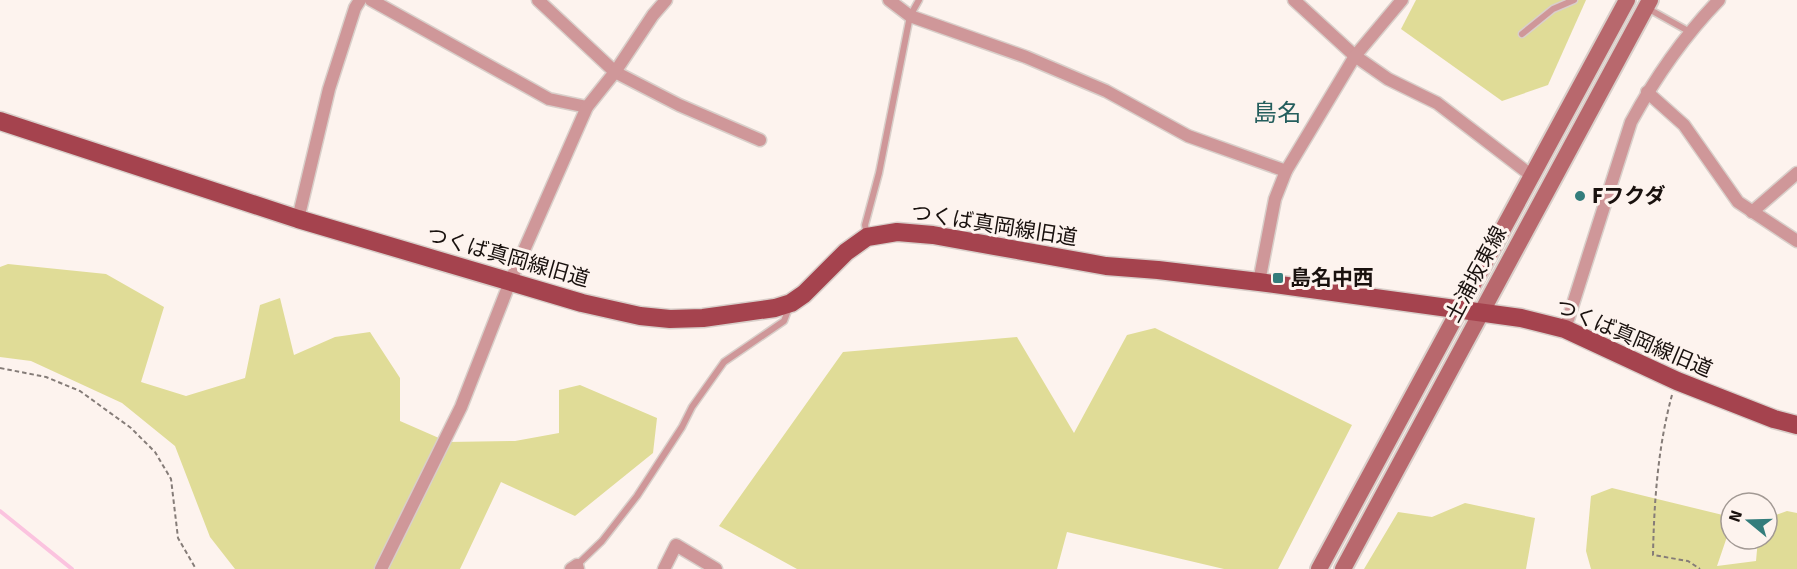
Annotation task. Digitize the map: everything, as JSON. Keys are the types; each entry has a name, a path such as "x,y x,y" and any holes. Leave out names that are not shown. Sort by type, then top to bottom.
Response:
{"main road":[{"name":"土浦坂東線","path":"1319,569 1626,0"},
{"name":"土浦坂東線","path":"1342,569 1648,4"},
{"name":"つくば真岡線旧道","path":"0,121 297,219 582,303 640,316 670,319 776,308 791,303 804,294 846,252 867,237 897,232 933,235 1106,266 1260,282 1521,318 1565,329 1677,381 1774,420 1797,426"}],"street":[{"path":"297,219 329,89 355,8 360,0"},
{"path":"371,0 549,99 587,107"},
{"path":"538,0 615,72 679,105 760,140"},
{"path":"381,569 461,407 510,282 587,107 666,0"},
{"path":"889,0 910,16 1026,57 1106,91 1188,136 1286,171"},
{"path":"1294,0 1354,56 1388,79 1437,103 1532,176"},
{"path":"1260,282 1275,199 1286,171 1354,56 1402,0"},
{"path":"1565,329 1631,122 1647,92 1690,32 1719,0"},
{"path":"1647,92 1684,125 1737,202 1797,241"},
{"path":"1752,212 1797,173"},
{"path":"664,569 676,545 716,569"}],"lane":[{"path":"867,237 865,225 882,162 910,16 919,0"},
{"path":"1522,34 1553,9 1574,0"},
{"path":"1648,4 1690,32"},
{"path":"575,568 602,541 637,496 682,427 692,407 724,362 784,321 791,303"}],"path":[{"path":"0,368 46,377 80,391 131,428 155,452 171,479 178,538 196,569"},
{"path":"1677,381 1666,423 1661,455 1653,555 1688,561 1700,569"}],"shaded area":[{"path":"1416,0 1586,0 1548,85 1502,101 1401,29"},
{"path":"8,264 106,274 164,307 141,382 186,396 245,378 260,305 280,298 294,355 335,337 370,332 400,378 400,421 448,442 515,441 559,433 559,390 580,385 657,418 653,453 575,516 501,482 460,569 235,569 210,537 175,446 122,403 31,361 0,357 0,267"},
{"path":"1155,328 1352,425 1278,569 1224,569 1067,532 1057,569 797,569 719,526 843,352 1017,337 1074,433 1127,335"},
{"path":"1612,488 1719,514 1719,551 1722,551 1717,566 1756,561 1757,551 1779,551 1779,514 1787,511 1797,513 1797,569 1591,569 1586,551 1591,496"},
{"path":"1465,503 1535,518 1526,569 1364,569 1398,512 1432,517"}],"waterway":[{"path":"0,511 72,569"}],"place":[{"name":"Fフクダ","path":"1580,196"},
{"name":"島名中西","path":"1278,278"}],"district":[{"name":"島名","path":"1277,113"}]}
